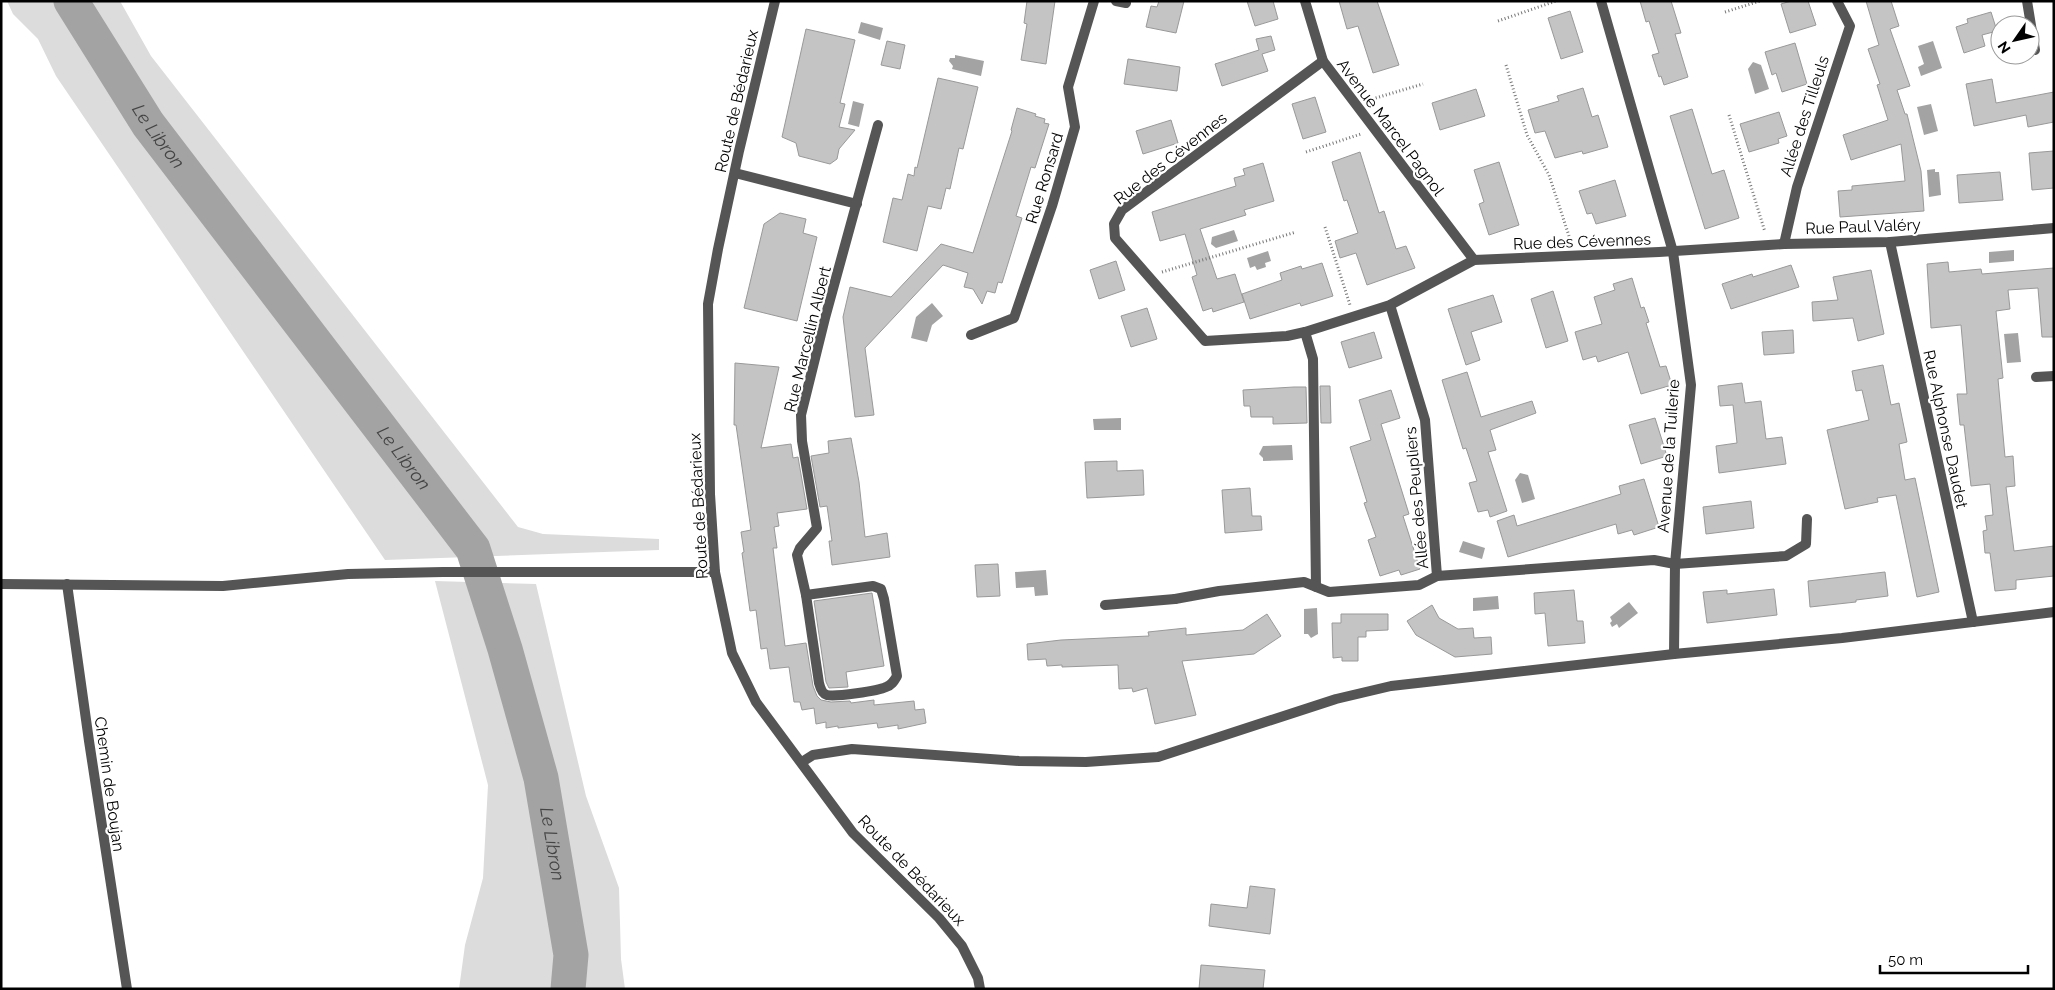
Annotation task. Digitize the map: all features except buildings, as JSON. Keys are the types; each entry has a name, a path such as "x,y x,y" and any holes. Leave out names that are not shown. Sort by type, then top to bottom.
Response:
{"street":[{"name":"Route de Bédarieux","path":"775,1 735,173 708,304 710,494 715,572 732,653 756,702 853,833 939,918 962,946 978,978 980,989"},
{"name":"Rue Ronsard","path":"971,335 1014,318 1052,206 1075,127 1068,87 1094,1"},
{"name":"Avenue Marcel Pagnol","path":"1305,1 1322,61 1474,260"},
{"name":"Avenue de la Tuilerie","path":"1601,1 1673,252 1691,385 1675,564 1674,654"},
{"name":"Allée des Tilleuls","path":"1784,244 1797,187 1850,26 1837,1"},
{"path":"2027,1 2029,15"},
{"name":"Rue des Cévennes","path":"1322,61 1122,210 1114,224 1115,238 1205,341 1288,336 1305,332 1390,305 1474,260 1673,252"},
{"name":"Rue Marcellin Albert","path":"806,595 873,586 881,589 898,676 891,685 864,692 827,695 822,692 808,622 806,595 798,555 800,548 816,528 802,442 801,415 825,318 878,125"},
{"path":"735,173 857,204"},
{"name":"Rue Paul Valéry","path":"1673,252 1784,244 1890,242 2054,228"},
{"name":"Rue Alphonse Daudet","path":"1890,242 1973,622"},
{"name":"Allée des Peupliers","path":"1390,305 1425,420 1437,576 1654,560 1675,564 1786,556 1806,544 1807,519"},
{"path":"1305,332 1313,359 1316,587"},
{"path":"2036,377 2054,376"},
{"path":"1,584 223,586 348,574 715,572"},
{"path":"1105,605 1175,599 1219,591 1304,582 1329,592 1419,585 1437,576"},
{"name":"Chemin de Boujan","path":"67,584 102,828 128,989"},
{"path":"802,762 813,755 852,749 1019,761 1086,762 1158,757 1336,699 1391,686 1674,654 1842,638 2054,612"}],"path":[{"path":"1498,21 1556,1"},
{"path":"1725,12 1760,1"},
{"path":"1506,65 1527,135 1549,174 1576,256"},
{"path":"1354,104 1423,84"},
{"path":"1730,116 1769,245"},
{"path":"1306,152 1374,130"},
{"path":"1325,227 1353,316"},
{"path":"1148,276 1296,232"}],"shaded area":[{"path":"7,1 120,1 151,56 518,527 543,534 659,539 659,550 385,560 56,76 38,39 13,14"},
{"path":"861,22 883,28 880,40 858,33"},
{"path":"1933,41 1942,68 1921,76 1918,67 1924,64 1918,46"},
{"path":"955,55 984,61 981,76 952,69 953,66 949,61 950,58 955,58"},
{"path":"1753,62 1761,65 1769,89 1755,94 1748,69"},
{"path":"853,101 864,104 859,127 848,124"},
{"path":"1931,104 1938,131 1924,135 1917,107"},
{"path":"1935,169 1935,172 1939,172 1941,195 1929,197 1927,170"},
{"path":"1234,230 1238,241 1216,248 1211,244 1212,237"},
{"path":"2014,250 2014,261 1989,263 1989,252"},
{"path":"1268,251 1271,261 1265,263 1266,267 1257,270 1255,266 1250,268 1247,258"},
{"path":"932,303 943,316 932,325 927,342 911,338 916,317"},
{"path":"2018,333 2021,362 2007,363 2004,334"},
{"path":"1121,418 1121,430 1094,430 1093,419"},
{"path":"1292,445 1293,460 1263,461 1259,454 1263,446"},
{"path":"1520,473 1528,475 1535,499 1522,503 1515,480"},
{"path":"1463,541 1485,548 1482,559 1459,552"},
{"path":"1046,570 1048,595 1035,596 1034,587 1016,588 1015,572"},
{"path":"435,581 536,584 586,796 619,888 621,959 625,989 459,989 465,945 483,878 488,785"},
{"path":"1498,596 1499,609 1473,611 1473,598"},
{"path":"1629,602 1638,613 1619,628 1617,624 1612,627 1610,617"},
{"path":"1317,608 1318,634 1311,638 1308,634 1304,634 1304,609"}],"waterway":[{"name":"Le Libron","path":"71,1 148,124 473,549 505,649 541,778 571,955 568,989"}]}
